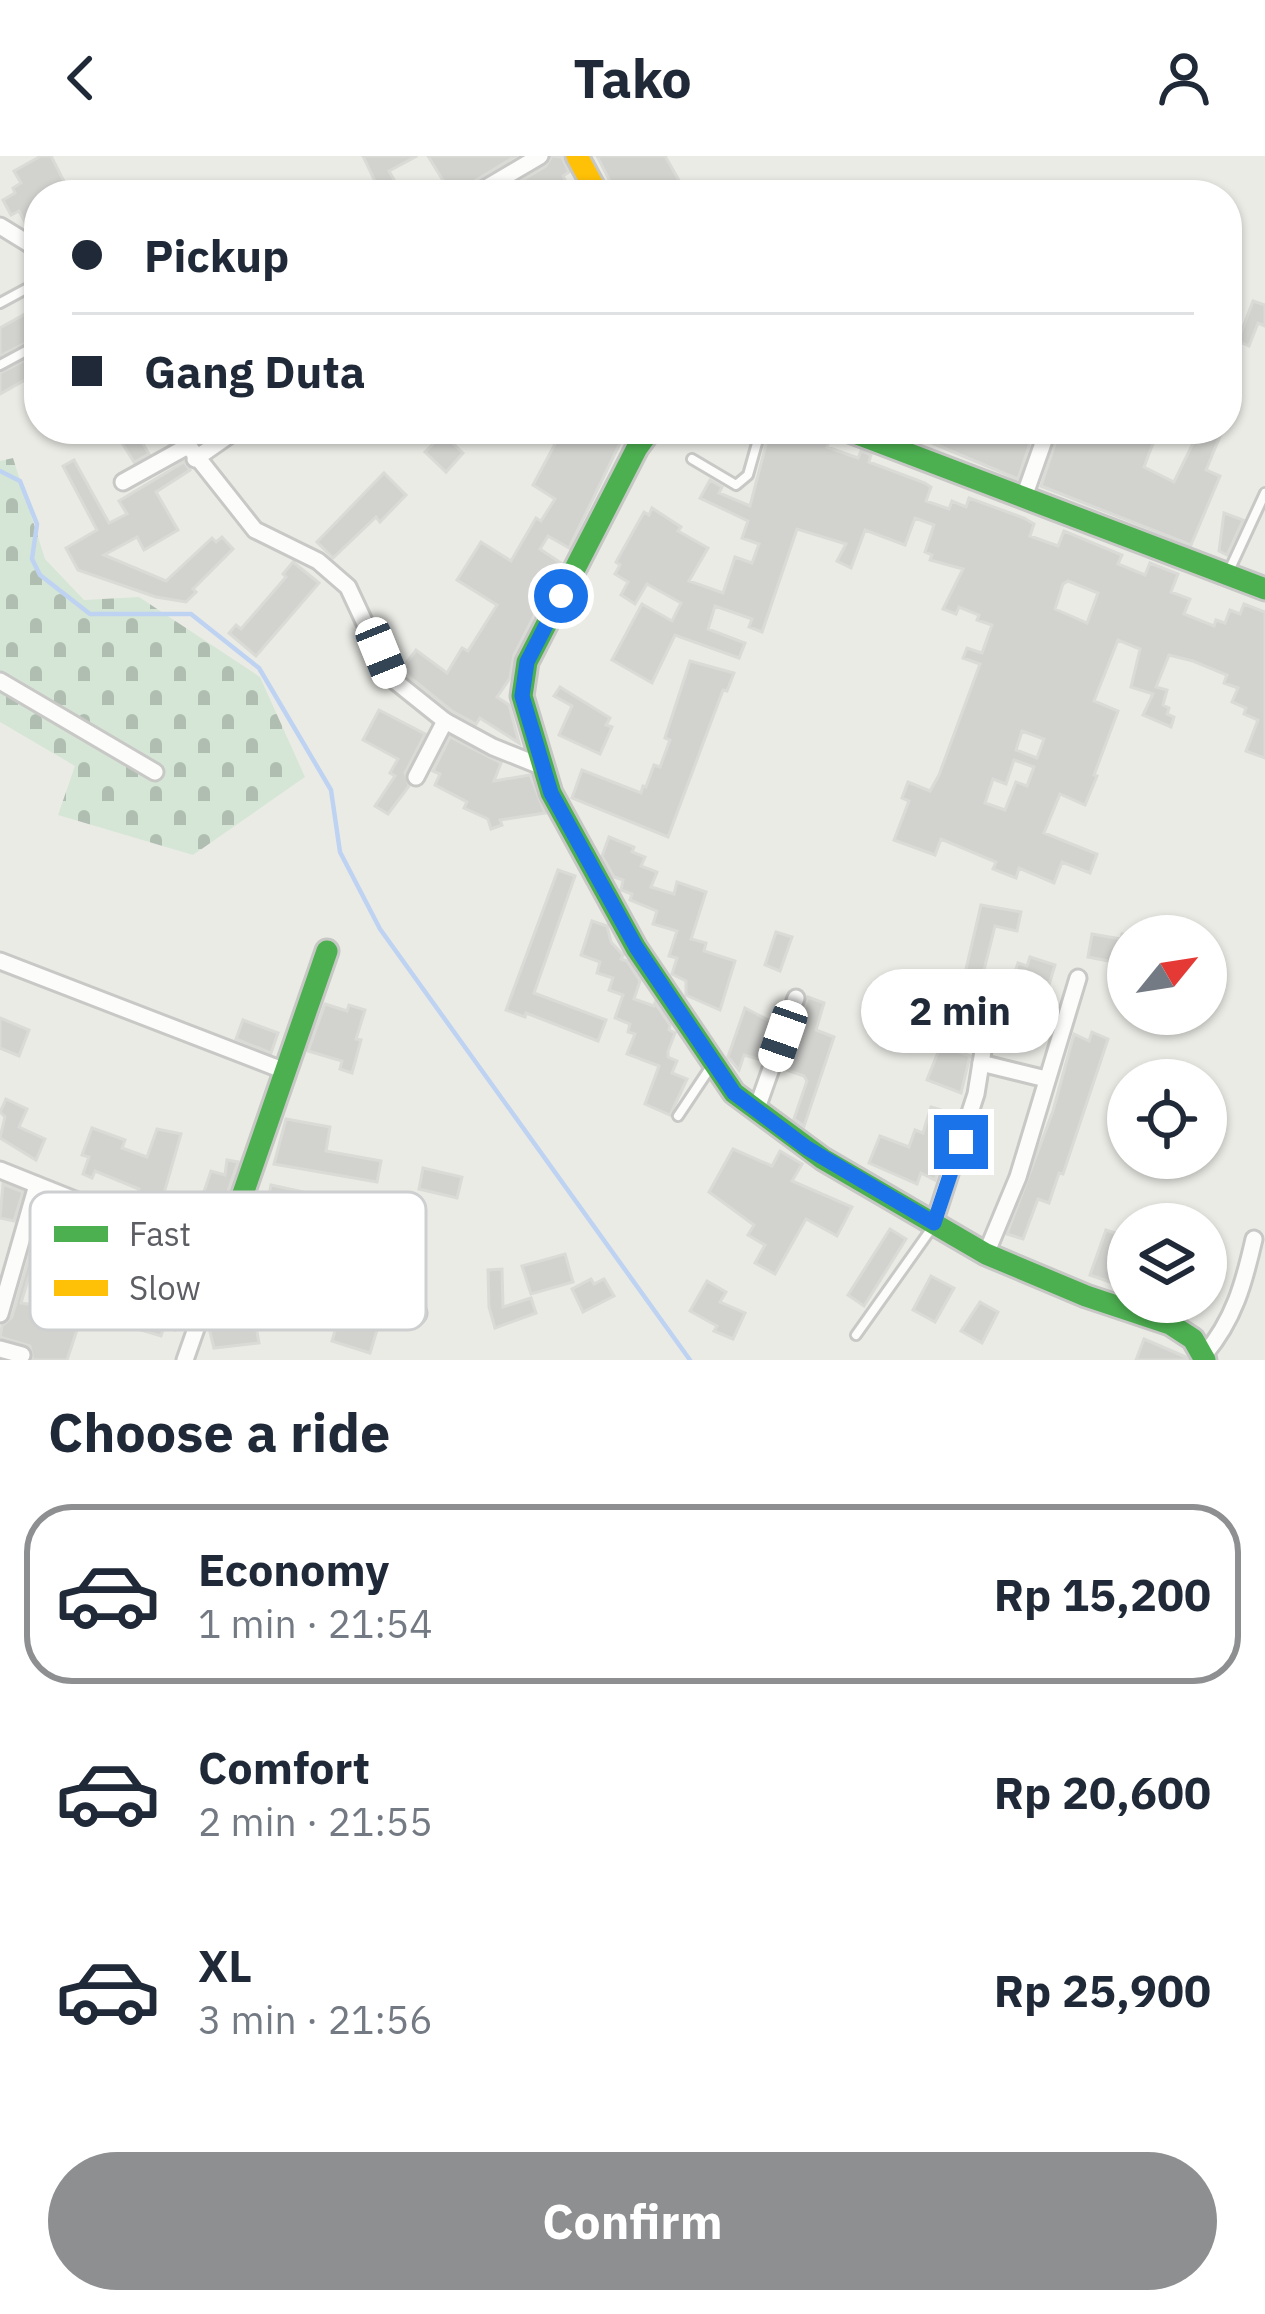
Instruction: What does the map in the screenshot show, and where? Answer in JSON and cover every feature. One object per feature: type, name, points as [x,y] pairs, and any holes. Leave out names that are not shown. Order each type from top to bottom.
[{"type":"street","points":[[499,180],[540,156]]},
{"type":"street","points":[[184,444],[255,530],[318,561],[348,587],[390,676],[446,721],[543,767]]},
{"type":"street","points":[[123,482],[208,444]]},
{"type":"street","points":[[640,444],[527,662],[522,696],[551,793],[636,947],[723,1081],[823,1159],[986,1254],[1086,1296],[1170,1324],[1192,1339],[1204,1357],[1234,1309],[1254,1238]]},
{"type":"street","points":[[884,444],[1265,589]]},
{"type":"street","points":[[1024,497],[1043,444]]},
{"type":"street","points":[[0,681],[155,772]]},
{"type":"street","points":[[416,777],[446,721]]},
{"type":"street","points":[[243,1192],[327,951]]},
{"type":"street","points":[[0,961],[285,1071]]},
{"type":"street","points":[[986,1254],[1018,1178],[1078,978]]},
{"type":"street","points":[[756,1111],[796,998]]},
{"type":"street","points":[[934,1223],[976,1094],[989,1015]]},
{"type":"street","points":[[981,1063],[1046,1079]]},
{"type":"street","points":[[0,1170],[58,1192]]},
{"type":"street","points":[[36,1192],[38,1184]]},
{"type":"street","points":[[0,1314],[30,1211]]},
{"type":"street","points":[[185,1360],[196,1330]]},
{"type":"street","points":[[0,1349],[22,1355]]},
{"type":"lane","points":[[692,459],[736,484],[748,475],[757,444]]},
{"type":"lane","points":[[1227,575],[1265,493]]},
{"type":"lane","points":[[678,1116],[712,1064]]},
{"type":"lane","points":[[856,1335],[934,1223]]},
{"type":"green space","points":[[13,458],[45,559],[84,600],[139,597],[260,677],[305,777],[193,855],[58,815],[75,766],[0,722],[0,461]]},
{"type":"building","points":[[41,156],[51,156],[63,180],[24,180],[24,220],[19,211],[11,215],[3,200],[21,183],[14,171]]},
{"type":"building","points":[[363,156],[417,156],[389,171],[394,180],[374,180]]},
{"type":"building","points":[[428,156],[516,156],[476,180],[443,180]]},
{"type":"building","points":[[552,156],[562,157],[569,172],[563,176],[565,180],[523,180],[546,166]]},
{"type":"building","points":[[597,156],[665,156],[679,180],[609,180]]},
{"type":"building","points":[[1253,301],[1265,305],[1265,326],[1258,323],[1249,346],[1242,343]]},
{"type":"building","points":[[24,314],[24,344],[0,356],[0,328]]},
{"type":"building","points":[[24,361],[24,380],[0,394],[0,373]]},
{"type":"building","points":[[123,444],[143,444],[149,454],[134,462]]},
{"type":"building","points":[[433,444],[454,444],[463,453],[446,472],[425,452]]},
{"type":"building","points":[[555,444],[620,444],[569,548],[548,536],[540,549],[561,563],[497,697],[509,705],[519,743],[480,718],[476,724],[452,711],[401,670],[416,650],[447,673],[462,648],[468,651],[497,605],[457,580],[481,542],[511,561],[536,518],[541,521],[555,499],[533,485]]},
{"type":"building","points":[[766,444],[828,444],[858,458],[861,451],[871,455],[869,462],[931,487],[926,501],[949,509],[952,501],[966,507],[969,498],[1034,524],[1030,536],[1058,546],[1064,531],[1122,555],[1118,564],[1145,575],[1150,563],[1178,574],[1171,592],[1190,599],[1184,614],[1214,626],[1216,620],[1225,623],[1230,610],[1240,614],[1244,604],[1265,612],[1265,758],[1246,751],[1258,720],[1232,702],[1238,688],[1224,683],[1227,675],[1193,661],[1169,655],[1156,687],[1167,690],[1163,705],[1174,717],[1171,727],[1143,715],[1153,694],[1131,687],[1140,649],[1118,640],[1094,701],[1118,711],[1097,776],[1085,805],[1060,794],[1044,833],[1097,854],[1090,873],[1062,862],[1054,883],[1019,868],[1016,878],[993,869],[996,862],[941,839],[935,855],[894,840],[909,801],[902,798],[908,782],[930,791],[939,775],[980,664],[963,658],[967,648],[982,653],[992,625],[959,607],[956,614],[943,609],[963,569],[930,560],[932,555],[925,552],[934,525],[915,518],[905,545],[865,530],[851,568],[837,561],[846,544],[797,529],[762,632],[749,627],[752,619],[715,606],[708,629],[745,643],[739,658],[675,635],[652,683],[612,660],[642,604],[672,621],[681,603],[647,584],[635,604],[621,595],[628,582],[615,574],[620,565],[616,562],[644,512],[649,515],[652,508],[681,527],[678,531],[708,548],[689,581],[723,593],[735,557],[752,563],[759,544],[742,538],[748,521],[700,498],[710,480],[722,487],[719,493],[750,506]],"holes":[[[1068,581],[1098,593],[1087,623],[1055,609]],[[1022,731],[1044,739],[1037,758],[1016,750]],[[1014,760],[1034,767],[1027,786],[1016,782],[1005,810],[985,803],[993,779],[1006,784]]]},
{"type":"building","points":[[934,444],[1029,444],[1018,479]]},
{"type":"building","points":[[1055,444],[1153,444],[1144,467],[1174,482],[1193,444],[1217,444],[1206,470],[1220,476],[1191,545],[1041,486]]},
{"type":"building","points":[[74,460],[109,523],[127,514],[119,501],[184,462],[190,470],[156,492],[178,530],[144,550],[137,537],[104,555],[166,581],[212,538],[216,542],[222,537],[233,549],[186,602],[156,597],[78,570],[66,548],[97,530],[63,466]]},
{"type":"building","points":[[384,473],[406,495],[333,558],[317,542]]},
{"type":"building","points":[[1224,513],[1243,520],[1227,555],[1219,551]]},
{"type":"building","points":[[293,562],[319,583],[256,656],[229,633],[236,625],[241,629],[286,577],[283,574]]},
{"type":"building","points":[[690,661],[734,673],[727,691],[723,690],[668,837],[572,798],[582,770],[641,793],[654,765],[660,767]]},
{"type":"building","points":[[560,687],[610,718],[606,725],[612,727],[600,754],[559,735],[572,706],[554,696]]},
{"type":"building","points":[[379,710],[425,734],[405,773],[409,786],[388,814],[375,806],[395,776],[390,773],[398,759],[363,740]]},
{"type":"building","points":[[450,737],[501,763],[494,781],[530,775],[545,813],[500,820],[502,825],[491,829],[488,819],[464,808],[467,802],[435,785],[440,774],[433,771]]},
{"type":"building","points":[[609,837],[645,857],[641,866],[657,872],[651,887],[674,894],[677,882],[706,892],[691,939],[706,943],[704,951],[735,961],[720,1010],[686,995],[686,981],[672,974],[677,958],[669,956],[677,931],[653,924],[657,911],[630,900],[632,894],[621,890],[623,880],[614,877],[602,856]]},
{"type":"building","points":[[558,870],[575,876],[534,993],[606,1020],[598,1041],[506,1010]]},
{"type":"building","points":[[981,905],[1021,912],[1017,931],[995,926],[980,986],[991,989],[982,1006],[959,999]]},
{"type":"building","points":[[592,921],[607,926],[621,959],[640,981],[634,999],[655,1003],[675,1033],[668,1051],[668,1057],[677,1061],[672,1073],[687,1079],[670,1115],[645,1104],[659,1066],[627,1054],[635,1034],[628,1032],[630,1024],[615,1018],[623,995],[609,990],[613,978],[597,973],[600,962],[581,955]]},
{"type":"building","points":[[776,932],[792,937],[780,971],[765,965]]},
{"type":"building","points":[[1092,934],[1107,937],[1107,961],[1088,957]]},
{"type":"building","points":[[1030,957],[1055,965],[1048,988],[1013,978],[1018,963],[1027,966]]},
{"type":"building","points":[[808,997],[824,1003],[816,1030],[834,1037],[804,1126],[794,1119],[807,1081],[784,1069]]},
{"type":"building","points":[[325,1004],[347,1011],[349,1005],[365,1010],[352,1073],[340,1069],[342,1061],[308,1051]]},
{"type":"building","points":[[745,1008],[774,1023],[761,1060],[744,1055],[739,1070],[728,1057]]},
{"type":"building","points":[[0,1018],[29,1030],[19,1056],[0,1048]]},
{"type":"building","points":[[243,1020],[278,1033],[271,1053],[236,1039]]},
{"type":"building","points":[[1092,1032],[1108,1039],[1063,1174],[1059,1173],[1049,1203],[1038,1199],[1023,1239],[1007,1234],[1053,1111],[1074,1034],[1089,1041]]},
{"type":"building","points":[[941,1045],[970,1056],[961,1093],[927,1080]]},
{"type":"building","points":[[6,1099],[27,1109],[19,1127],[45,1139],[36,1160],[0,1138],[5,1117],[0,1112]]},
{"type":"building","points":[[931,1107],[954,1114],[935,1180],[921,1173],[917,1184],[869,1163],[880,1136],[909,1147],[915,1130],[923,1133]]},
{"type":"building","points":[[286,1119],[330,1127],[326,1151],[381,1161],[377,1182],[274,1164]]},
{"type":"building","points":[[92,1128],[125,1140],[122,1148],[147,1157],[157,1129],[181,1134],[164,1192],[138,1192],[95,1171],[92,1178],[83,1174],[89,1157],[82,1155]]},
{"type":"building","points":[[733,1149],[772,1166],[780,1151],[802,1164],[792,1181],[852,1207],[837,1236],[806,1219],[775,1274],[755,1263],[765,1245],[748,1235],[754,1225],[709,1192]]},
{"type":"building","points":[[227,1160],[238,1162],[228,1192],[204,1192],[211,1171],[225,1175]]},
{"type":"building","points":[[423,1168],[462,1177],[457,1198],[419,1189]]},
{"type":"building","points":[[3,1184],[23,1192],[14,1221],[0,1218]]},
{"type":"building","points":[[271,1185],[303,1192],[270,1192]]},
{"type":"building","points":[[890,1229],[906,1239],[864,1306],[848,1295]]},
{"type":"building","points":[[1106,1230],[1107,1230],[1107,1281],[1090,1275]]},
{"type":"building","points":[[30,1254],[21,1303],[30,1304],[30,1330],[77,1330],[67,1360],[33,1360],[30,1346],[0,1337],[2,1326],[12,1317]]},
{"type":"building","points":[[565,1254],[573,1282],[531,1294],[522,1266]]},
{"type":"building","points":[[502,1269],[503,1307],[531,1298],[536,1313],[495,1328],[488,1270]]},
{"type":"building","points":[[931,1276],[954,1288],[935,1322],[913,1310]]},
{"type":"building","points":[[591,1279],[594,1284],[604,1279],[614,1296],[583,1312],[572,1289]]},
{"type":"building","points":[[707,1281],[726,1292],[720,1302],[745,1313],[733,1339],[714,1331],[717,1326],[690,1311]]},
{"type":"building","points":[[980,1302],[998,1312],[982,1343],[961,1331]]},
{"type":"building","points":[[210,1330],[257,1330],[259,1343],[214,1348]]},
{"type":"building","points":[[335,1330],[377,1330],[370,1353],[332,1341]]},
{"type":"building","points":[[1144,1339],[1186,1357],[1188,1360],[1136,1360]]},
{"type":"waterway","points":[[0,471],[20,481],[37,524],[32,559],[40,575],[90,614],[191,614],[259,668],[331,790],[340,852],[380,929],[690,1360]]},
{"type":"traffic: fast","points":[[640,444],[527,662],[522,696],[551,793],[636,948],[734,1093],[823,1159],[986,1254],[1086,1296],[1170,1324],[1193,1339],[1205,1360]]},
{"type":"traffic: fast","points":[[883,444],[1265,589]]},
{"type":"traffic: fast","points":[[244,1192],[327,951]]},
{"type":"traffic: slow","points":[[577,156],[590,180]]},
{"type":"route","points":[[561,596],[527,662],[522,696],[551,793],[636,947],[723,1081],[807,1148],[934,1223],[961,1142]]}]
